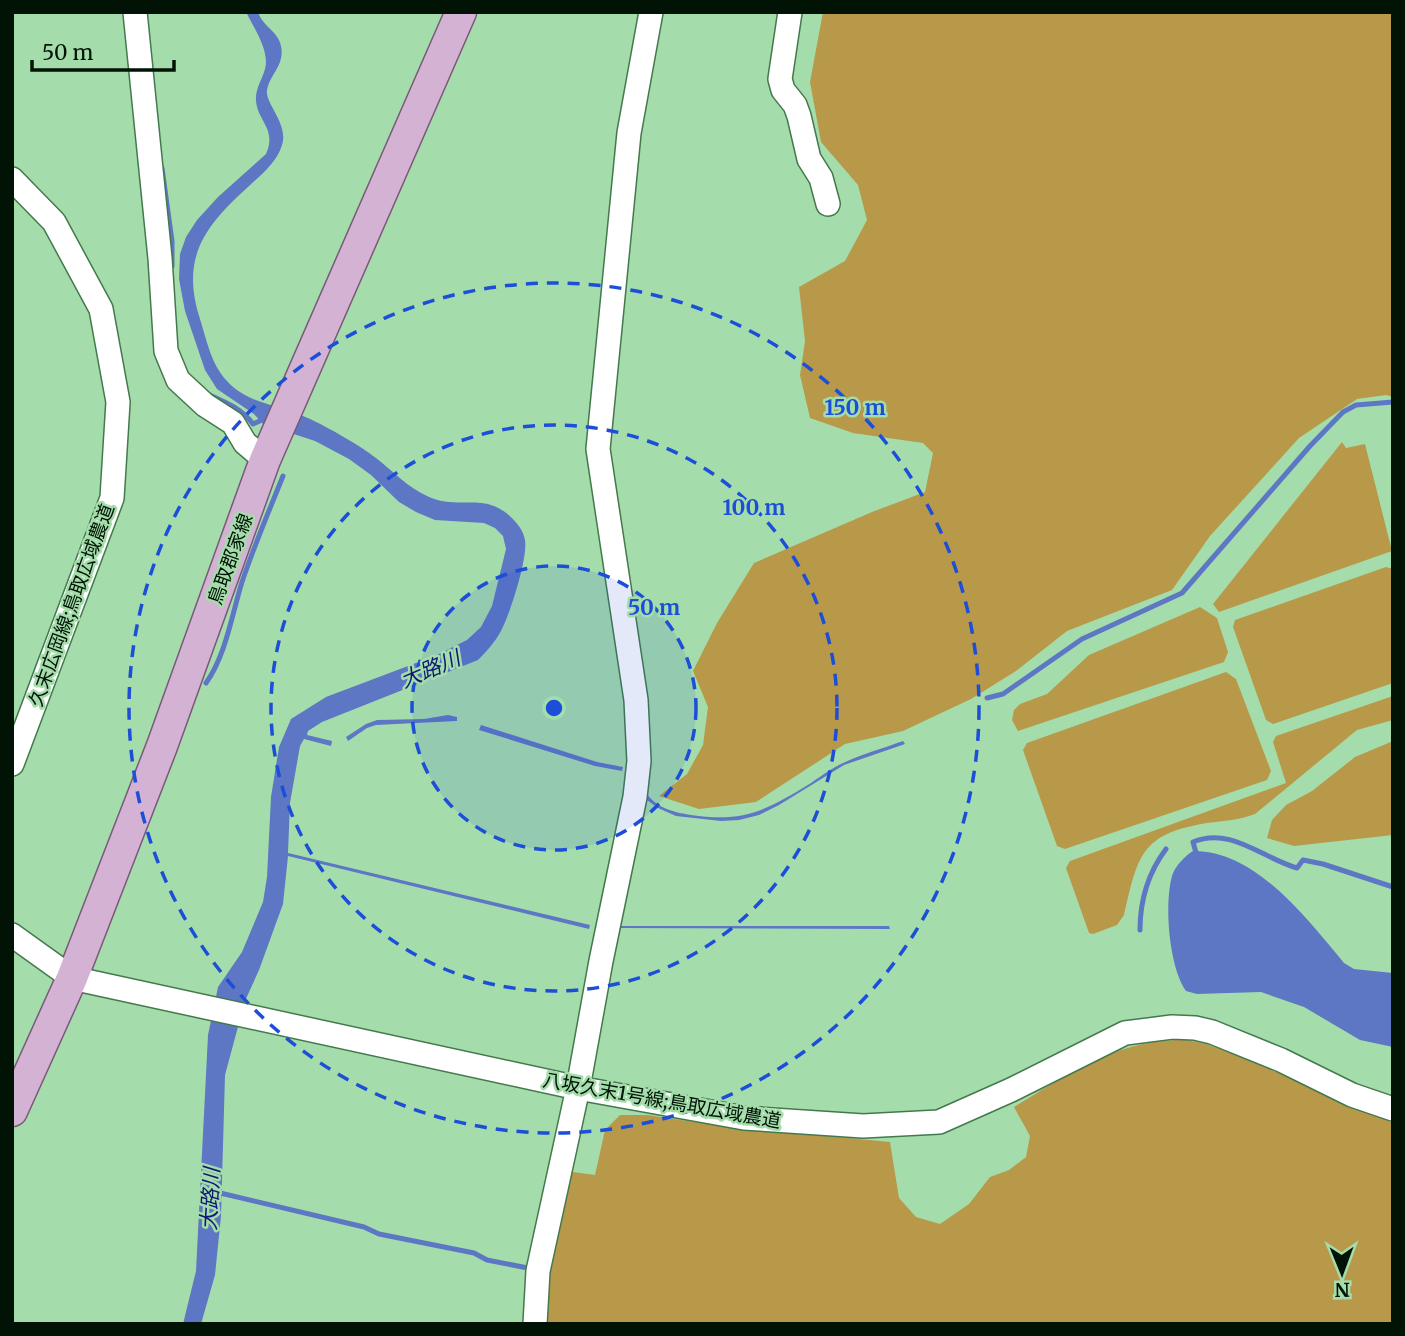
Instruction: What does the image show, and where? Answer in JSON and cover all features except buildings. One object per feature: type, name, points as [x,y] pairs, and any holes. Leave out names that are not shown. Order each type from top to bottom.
[{"type":"main road","name":"鳥取郡家線","points":[[12,1111],[72,978],[162,746],[270,447],[461,12]]},
{"type":"street","points":[[135,12],[160,258],[166,351],[178,380],[205,405],[233,423],[245,443],[270,447]]},
{"type":"street","points":[[535,1324],[538,1271],[578,1088],[635,797],[639,761],[636,700],[598,449],[629,133],[651,12]]},
{"type":"street","points":[[790,12],[780,79],[783,90],[795,105],[809,159],[821,178],[828,204]]},
{"type":"street","name":"久末広岡線;鳥取広域農道","points":[[12,179],[54,222],[102,309],[118,402],[112,498],[12,764]]},
{"type":"street","points":[[12,934],[72,978]]},
{"type":"street","name":"八坂久末1号線;鳥取広域農道","points":[[72,978],[578,1088],[744,1118],[863,1126],[939,1122],[1012,1090],[1125,1033],[1172,1027],[1212,1032],[1281,1059],[1352,1095],[1393,1109]]},
{"type":"shaded area","points":[[823,12],[1393,12],[1393,397],[1386,395],[1357,399],[1299,438],[1210,536],[1172,590],[1067,631],[1016,671],[971,699],[903,731],[845,744],[756,802],[699,809],[659,796],[687,774],[703,745],[708,707],[693,671],[717,623],[754,563],[925,492],[933,453],[923,443],[853,433],[810,418],[800,375],[805,341],[799,287],[845,261],[867,220],[858,185],[821,142],[810,82]]},
{"type":"shaded area","points":[[1342,442],[1346,448],[1365,444],[1392,551],[1219,612],[1213,604]]},
{"type":"shaded area","points":[[1386,567],[1393,569],[1393,683],[1273,724],[1266,720],[1233,627],[1235,620]]},
{"type":"shaded area","points":[[1200,607],[1217,618],[1228,652],[1224,662],[1018,731],[1012,720],[1014,710],[1020,704],[1047,694],[1089,655]]},
{"type":"shaded area","points":[[1226,672],[1236,679],[1271,771],[1267,780],[1065,849],[1057,846],[1023,750],[1027,743]]},
{"type":"shaded area","points":[[1393,696],[1393,720],[1357,730],[1255,814],[1185,828],[1155,841],[1139,863],[1124,915],[1117,925],[1089,933],[1066,868],[1070,861],[1286,783],[1273,742],[1276,736]]},
{"type":"shaded area","points":[[1393,741],[1393,835],[1294,846],[1267,838],[1272,820],[1286,805],[1312,791],[1355,757]]},
{"type":"shaded area","points":[[1182,1039],[1206,1044],[1241,1057],[1393,1123],[1393,1324],[541,1324],[566,1171],[595,1175],[605,1130],[620,1115],[648,1115],[714,1125],[890,1142],[899,1198],[916,1217],[940,1224],[969,1204],[990,1177],[1009,1170],[1026,1157],[1030,1136],[1014,1107],[1076,1070],[1109,1055],[1143,1044]]},
{"type":"water","name":"大路川","points":[[246,12],[258,12],[263,22],[277,36],[281,46],[281,59],[269,84],[267,96],[280,122],[283,137],[280,151],[273,162],[220,215],[200,244],[193,278],[195,297],[213,360],[235,389],[330,429],[369,453],[427,496],[445,502],[478,503],[499,508],[518,524],[525,540],[521,572],[505,623],[478,660],[322,722],[308,731],[307,735],[332,741],[331,746],[304,739],[300,746],[290,803],[288,853],[590,925],[589,929],[288,856],[283,904],[245,1001],[225,1075],[221,1216],[215,1275],[201,1324],[183,1324],[196,1271],[208,1035],[218,987],[242,952],[263,902],[271,797],[279,747],[291,719],[326,697],[437,655],[467,640],[481,627],[492,606],[506,549],[503,536],[495,528],[484,523],[435,520],[416,512],[399,502],[371,475],[349,459],[315,441],[263,424],[254,414],[217,389],[205,370],[185,311],[179,279],[180,254],[186,237],[197,220],[218,197],[266,154],[269,145],[268,132],[256,101],[265,69],[265,55]]},
{"type":"water","points":[[448,715],[457,717],[457,721],[376,725],[348,741],[346,737],[377,720],[424,719]]},
{"type":"water","points":[[481,725],[597,762],[623,767],[622,771],[595,766],[479,730]]},
{"type":"water","points":[[903,741],[905,744],[844,765],[759,815],[739,820],[721,821],[676,816],[647,800],[643,792],[659,805],[678,812],[710,817],[741,816],[781,801],[843,763]]},
{"type":"water","points":[[1193,851],[1216,854],[1238,862],[1259,875],[1297,908],[1344,963],[1354,969],[1393,973],[1393,1047],[1360,1040],[1304,1007],[1261,992],[1197,994],[1186,991],[1172,952],[1168,903],[1173,872]]},
{"type":"water","points":[[889,926],[890,929],[620,928]]},
{"type":"waterway","points":[[162,168],[172,241],[172,266]]},
{"type":"waterway","points":[[207,394],[238,410],[253,424],[265,416]]},
{"type":"waterway","points":[[987,698],[1003,694],[1082,639],[1182,593],[1343,412],[1356,405],[1393,402]]},
{"type":"waterway","points":[[206,683],[224,647],[242,582],[283,476]]},
{"type":"waterway","points":[[1197,856],[1193,842],[1220,838],[1246,845],[1297,868],[1303,860],[1393,887]]},
{"type":"waterway","points":[[1140,930],[1146,887],[1166,849]]},
{"type":"waterway","name":"大路川","points":[[216,1192],[364,1227],[379,1234],[474,1253],[487,1260],[528,1268]]}]
